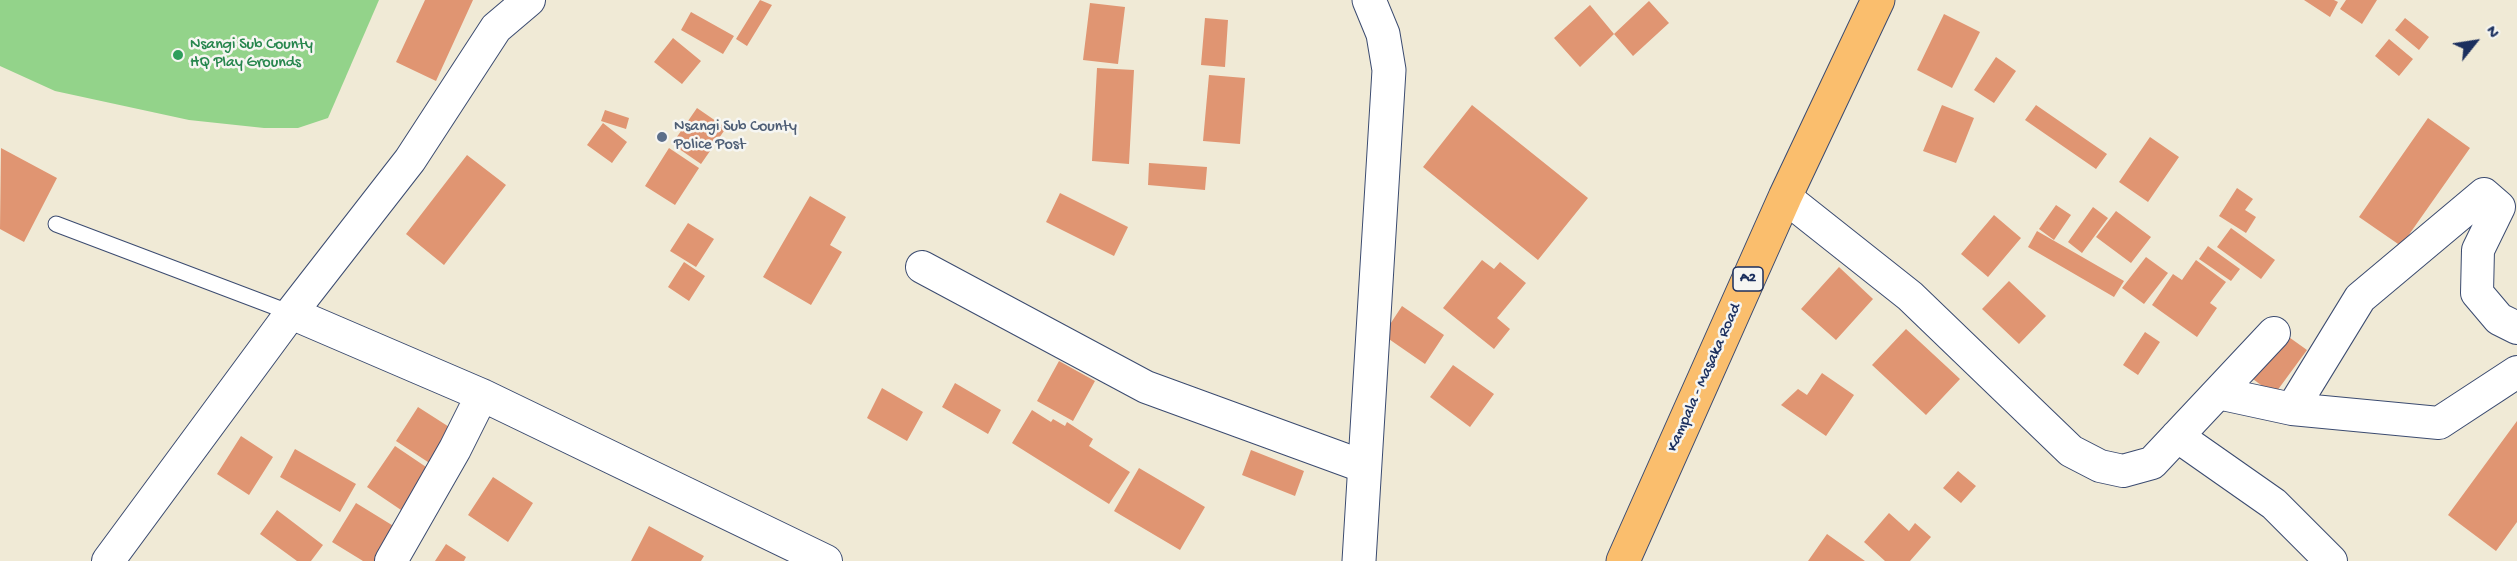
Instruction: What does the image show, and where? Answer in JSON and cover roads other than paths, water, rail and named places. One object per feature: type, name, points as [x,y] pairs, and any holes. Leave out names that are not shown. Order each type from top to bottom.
[{"type":"main road","name":"Kampala - Masaka Road","points":[[1623,561],[1785,197],[1878,0]]},
{"type":"street","points":[[108,561],[291,313],[410,160],[496,28],[529,0]]},
{"type":"street","points":[[1359,561],[1389,69],[1383,34],[1369,0]]},
{"type":"street","points":[[2292,409],[2360,298],[2484,194],[2499,207],[2478,250],[2477,293],[2499,320],[2517,328]]},
{"type":"street","points":[[1785,197],[1910,296],[2071,451],[2100,466],[2123,471],[2152,463],[2274,333]]},
{"type":"street","points":[[922,267],[1146,387],[1365,467]]},
{"type":"street","points":[[291,313],[482,395],[777,551],[826,561]]},
{"type":"street","points":[[2218,393],[2292,409],[2439,423],[2517,372]]},
{"type":"street","points":[[391,561],[455,448],[482,395]]},
{"type":"street","points":[[2177,436],[2274,504],[2331,561]]},
{"type":"lane","points":[[56,224],[291,313]]},
{"type":"place","name":"Nsangi Sub County HQ Play Grounds","points":[[178,55]]},
{"type":"place","name":"Nsangi Sub County Police Post","points":[[662,137]]}]
